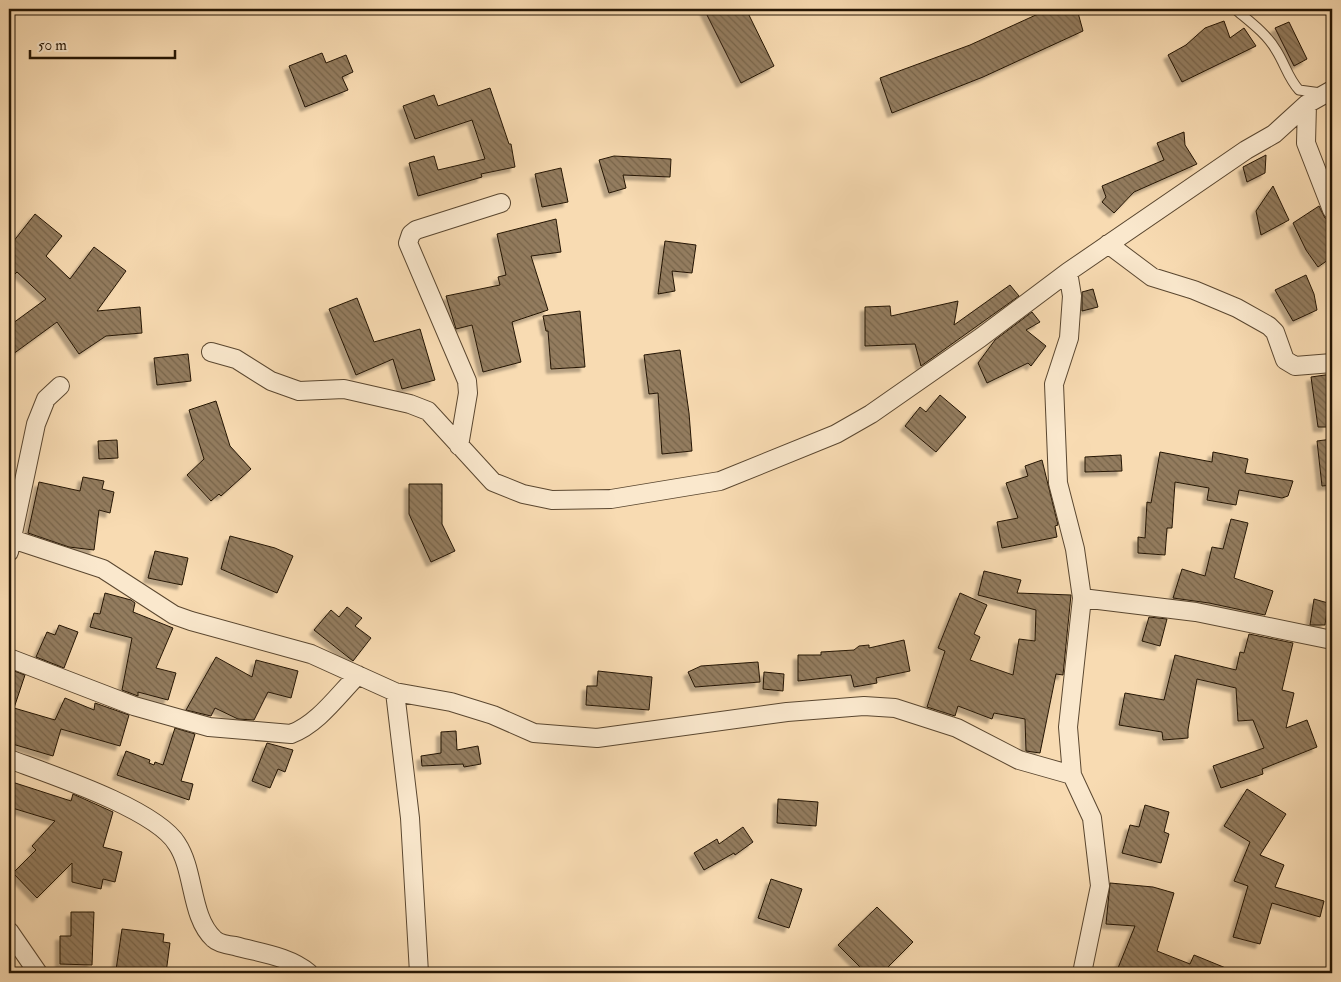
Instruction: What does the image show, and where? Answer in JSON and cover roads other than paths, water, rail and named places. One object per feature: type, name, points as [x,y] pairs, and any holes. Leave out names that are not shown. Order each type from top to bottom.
[{"type":"street","points":[[211,352],[236,359],[271,381],[299,391],[344,389],[410,404],[428,411],[444,425],[458,446],[493,482],[524,494],[552,500],[611,499],[720,481],[836,434],[871,414],[980,338],[1108,244],[1246,150],[1274,134],[1307,104],[1329,91]]},
{"type":"street","points":[[1307,104],[1306,143],[1332,210]]},
{"type":"street","points":[[458,446],[468,392],[467,382],[408,243],[411,234],[416,230],[501,203]]},
{"type":"street","points":[[1108,244],[1152,277],[1194,290],[1238,308],[1268,326],[1275,332],[1285,360],[1295,366],[1332,363]]},
{"type":"street","points":[[1068,272],[1072,296],[1070,338],[1054,384],[1055,450],[1058,483],[1075,549],[1082,598],[1068,727],[1072,775],[1092,818],[1100,886],[1082,973]]},
{"type":"street","points":[[60,386],[46,399],[36,424],[10,543],[103,569],[174,615],[210,628],[311,654],[396,692],[451,702],[493,715],[534,733],[597,738],[787,712],[864,706],[896,708],[957,728],[1019,760],[1072,775]]},
{"type":"street","points":[[1082,598],[1196,612],[1332,640]]},
{"type":"street","points":[[9,658],[134,706],[209,727],[291,734],[302,730],[317,718],[358,675]]},
{"type":"street","points":[[396,692],[410,818],[419,973]]},
{"type":"street","points":[[9,759],[82,786],[154,821],[177,843],[192,882],[202,924],[215,940],[294,962],[309,973]]},
{"type":"street","points":[[9,931],[38,973]]},
{"type":"lane","points":[[1234,9],[1262,32],[1276,49],[1290,80],[1299,90],[1329,91]]}]
